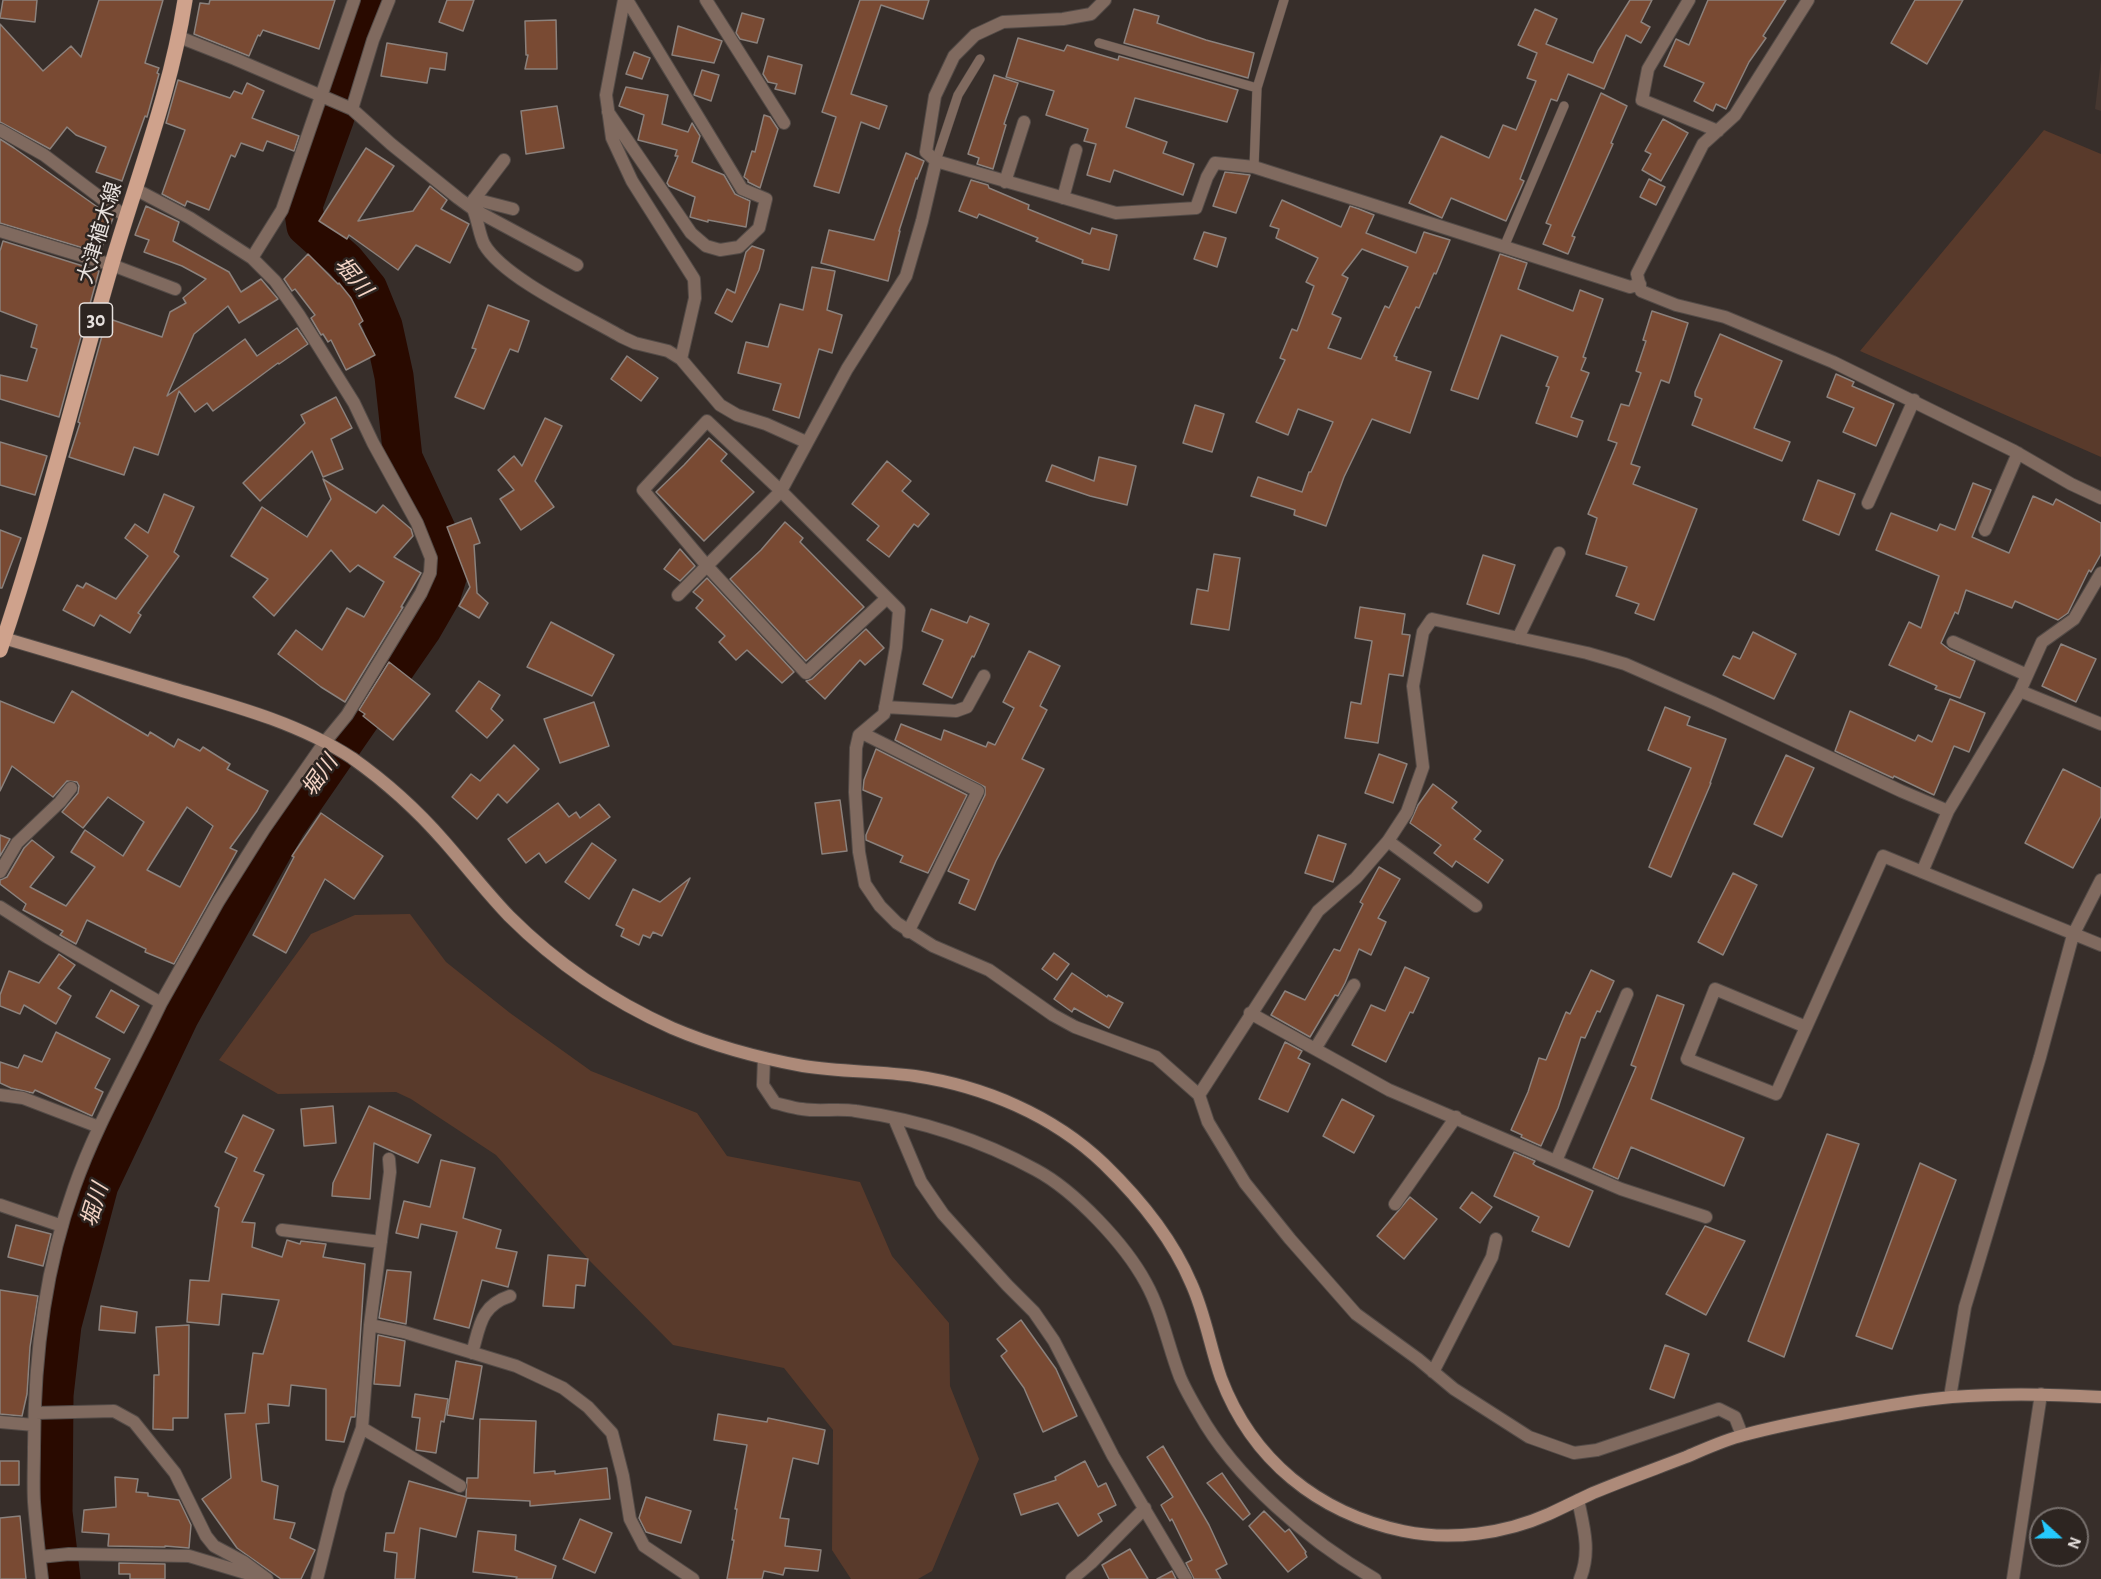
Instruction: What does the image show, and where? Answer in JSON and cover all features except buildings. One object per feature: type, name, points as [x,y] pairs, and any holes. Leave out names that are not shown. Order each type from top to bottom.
[{"type":"main road","name":"大津植木線","points":[[1,642],[25,573],[112,265],[158,118],[179,38],[185,0]]},
{"type":"street","points":[[252,258],[282,210],[354,0]]},
{"type":"street","points":[[352,109],[389,0]]},
{"type":"street","points":[[706,0],[784,123]]},
{"type":"street","points":[[1105,0],[1091,14],[1062,19],[1003,22],[975,35],[954,56],[935,96],[926,152],[936,161],[1116,213],[1196,208],[1215,163],[1254,167],[1630,287],[1640,284]]},
{"type":"street","points":[[1689,0],[1648,69],[1642,100],[1718,131]]},
{"type":"street","points":[[1808,0],[1735,115],[1703,144],[1637,274],[1641,291],[1676,305],[1725,317],[1833,362],[1914,400],[2101,498]]},
{"type":"street","points":[[631,1],[606,95],[608,112],[612,138],[632,181],[694,279],[695,298],[681,359]]},
{"type":"street","points":[[608,112],[691,233],[706,246],[720,250],[739,247],[759,228],[766,200],[742,189],[631,1]]},
{"type":"street","points":[[179,38],[235,59],[352,109],[391,144],[472,204],[576,265]]},
{"type":"street","points":[[1005,182],[1024,122]]},
{"type":"street","points":[[0,130],[44,155],[126,218]]},
{"type":"street","points":[[1063,198],[1076,150]]},
{"type":"street","points":[[472,204],[504,160]]},
{"type":"street","points":[[678,595],[781,491],[847,369],[906,276],[936,161]]},
{"type":"street","points":[[42,1579],[34,1500],[35,1419],[43,1313],[53,1253],[74,1188],[99,1127],[130,1069],[160,1003],[241,865],[347,715],[421,593],[430,573],[431,558],[417,523],[354,403],[275,281],[252,258],[190,218],[135,189]]},
{"type":"street","points":[[472,204],[513,209]]},
{"type":"street","points":[[472,204],[484,243],[499,264],[622,337],[635,343],[668,351],[681,359],[720,405],[737,415],[766,424],[806,442]]},
{"type":"street","points":[[0,231],[112,265],[175,289]]},
{"type":"street","points":[[1868,503],[1914,400]]},
{"type":"street","points":[[887,598],[806,673],[707,566],[642,490],[707,421],[781,491],[899,610],[896,647],[884,714],[859,735],[856,748],[855,792],[859,852],[865,884],[880,906],[908,932],[933,946],[989,970],[1074,1027],[1156,1057],[1199,1095],[1208,1122],[1245,1183],[1290,1239],[1356,1314],[1454,1389],[1529,1437],[1574,1453],[1597,1450],[1719,1409],[1735,1417],[1742,1435]]},
{"type":"street","points":[[1985,530],[2018,453]]},
{"type":"street","points":[[1518,638],[1559,553]]},
{"type":"street","points":[[1922,872],[1948,810],[2020,691],[2042,642],[2074,620],[2101,573]]},
{"type":"street","points":[[1199,1095],[1318,911],[1356,878],[1388,841],[1407,812],[1423,767],[1413,686],[1423,632],[1432,619],[1587,653],[1625,664],[1901,791],[1948,810]]},
{"type":"street","points":[[1,642],[248,710],[297,729],[348,756],[384,782],[415,810],[512,919],[547,951],[585,979],[671,1027],[719,1046],[807,1067],[910,1075],[970,1088],[1041,1118],[1097,1157],[1148,1212],[1190,1280],[1223,1383],[1251,1435],[1288,1477],[1327,1504],[1377,1525],[1439,1536],[1475,1534],[1513,1527],[1742,1435],[1821,1418],[1950,1397],[2041,1394],[2101,1397]]},
{"type":"street","points":[[1953,642],[2026,675]]},
{"type":"street","points":[[885,707],[956,711],[967,707],[984,676]]},
{"type":"street","points":[[2020,691],[2101,724]]},
{"type":"street","points":[[862,733],[978,791],[908,932]]},
{"type":"street","points":[[0,872],[17,843],[71,788]]},
{"type":"street","points":[[1388,841],[1476,906]]},
{"type":"street","points":[[1806,1027],[1715,989],[1687,1059],[1776,1094],[1883,856],[2101,945]]},
{"type":"street","points":[[1950,1397],[1965,1307],[2040,1057],[2073,935],[2101,880]]},
{"type":"street","points":[[0,907],[160,1003]]},
{"type":"street","points":[[1315,1049],[1354,985]]},
{"type":"street","points":[[1556,1161],[1627,994]]},
{"type":"street","points":[[1251,1013],[1389,1090],[1621,1189],[1706,1217]]},
{"type":"street","points":[[764,1058],[763,1085],[775,1103],[803,1109],[855,1111],[894,1118],[955,1134],[1003,1153],[1039,1171],[1076,1197],[1117,1242],[1146,1283],[1167,1335],[1180,1377],[1199,1414],[1222,1450],[1272,1502],[1315,1538],[1375,1579]]},
{"type":"street","points":[[0,1095],[22,1098],[99,1127]]},
{"type":"street","points":[[1395,1204],[1456,1117]]},
{"type":"street","points":[[894,1118],[921,1182],[943,1214],[1034,1312],[1054,1341],[1113,1456],[1186,1579]]},
{"type":"street","points":[[317,1579],[339,1491],[362,1428],[370,1325],[390,1172],[389,1159]]},
{"type":"street","points":[[0,1205],[62,1226]]},
{"type":"street","points":[[282,1230],[381,1242]]},
{"type":"street","points":[[1433,1372],[1492,1257],[1496,1239]]},
{"type":"street","points":[[472,1353],[483,1315],[499,1300],[510,1296]]},
{"type":"street","points":[[370,1325],[404,1332],[525,1371],[562,1388],[588,1407],[612,1433],[623,1476],[630,1519],[644,1546],[693,1579]]},
{"type":"street","points":[[2013,1579],[2041,1394]]},
{"type":"street","points":[[0,1422],[114,1412],[134,1422],[175,1473],[206,1536],[214,1546],[244,1562],[266,1579]]},
{"type":"street","points":[[362,1428],[460,1486]]},
{"type":"street","points":[[1578,1500],[1587,1541],[1585,1565],[1580,1579]]},
{"type":"street","points":[[1072,1579],[1145,1508]]},
{"type":"street","points":[[40,1557],[69,1554],[189,1556],[266,1579]]},
{"type":"lane","points":[[1254,167],[1257,88],[1284,0]]},
{"type":"lane","points":[[1099,43],[1257,88]]},
{"type":"lane","points":[[936,161],[958,95],[980,59]]},
{"type":"lane","points":[[1504,248],[1564,106]]},
{"type":"shaded area","points":[[2101,60],[2101,111],[2095,109]]},
{"type":"shaded area","points":[[2044,130],[2101,154],[2101,457],[1860,351]]},
{"type":"shaded area","points":[[410,914],[446,962],[510,1013],[591,1071],[697,1113],[727,1156],[860,1182],[892,1256],[949,1323],[950,1386],[979,1459],[932,1571],[918,1579],[851,1579],[832,1550],[833,1430],[784,1368],[673,1345],[588,1259],[496,1155],[411,1099],[396,1092],[278,1094],[219,1060],[311,934],[355,915]]},
{"type":"waterway","name":"堀川","points":[[61,1579],[53,1512],[54,1395],[62,1325],[99,1185],[179,1017],[286,826],[422,629],[441,596],[450,568],[440,538],[403,458],[394,376],[383,326],[368,289],[345,261],[306,226],[303,206],[334,120],[372,0]]}]
